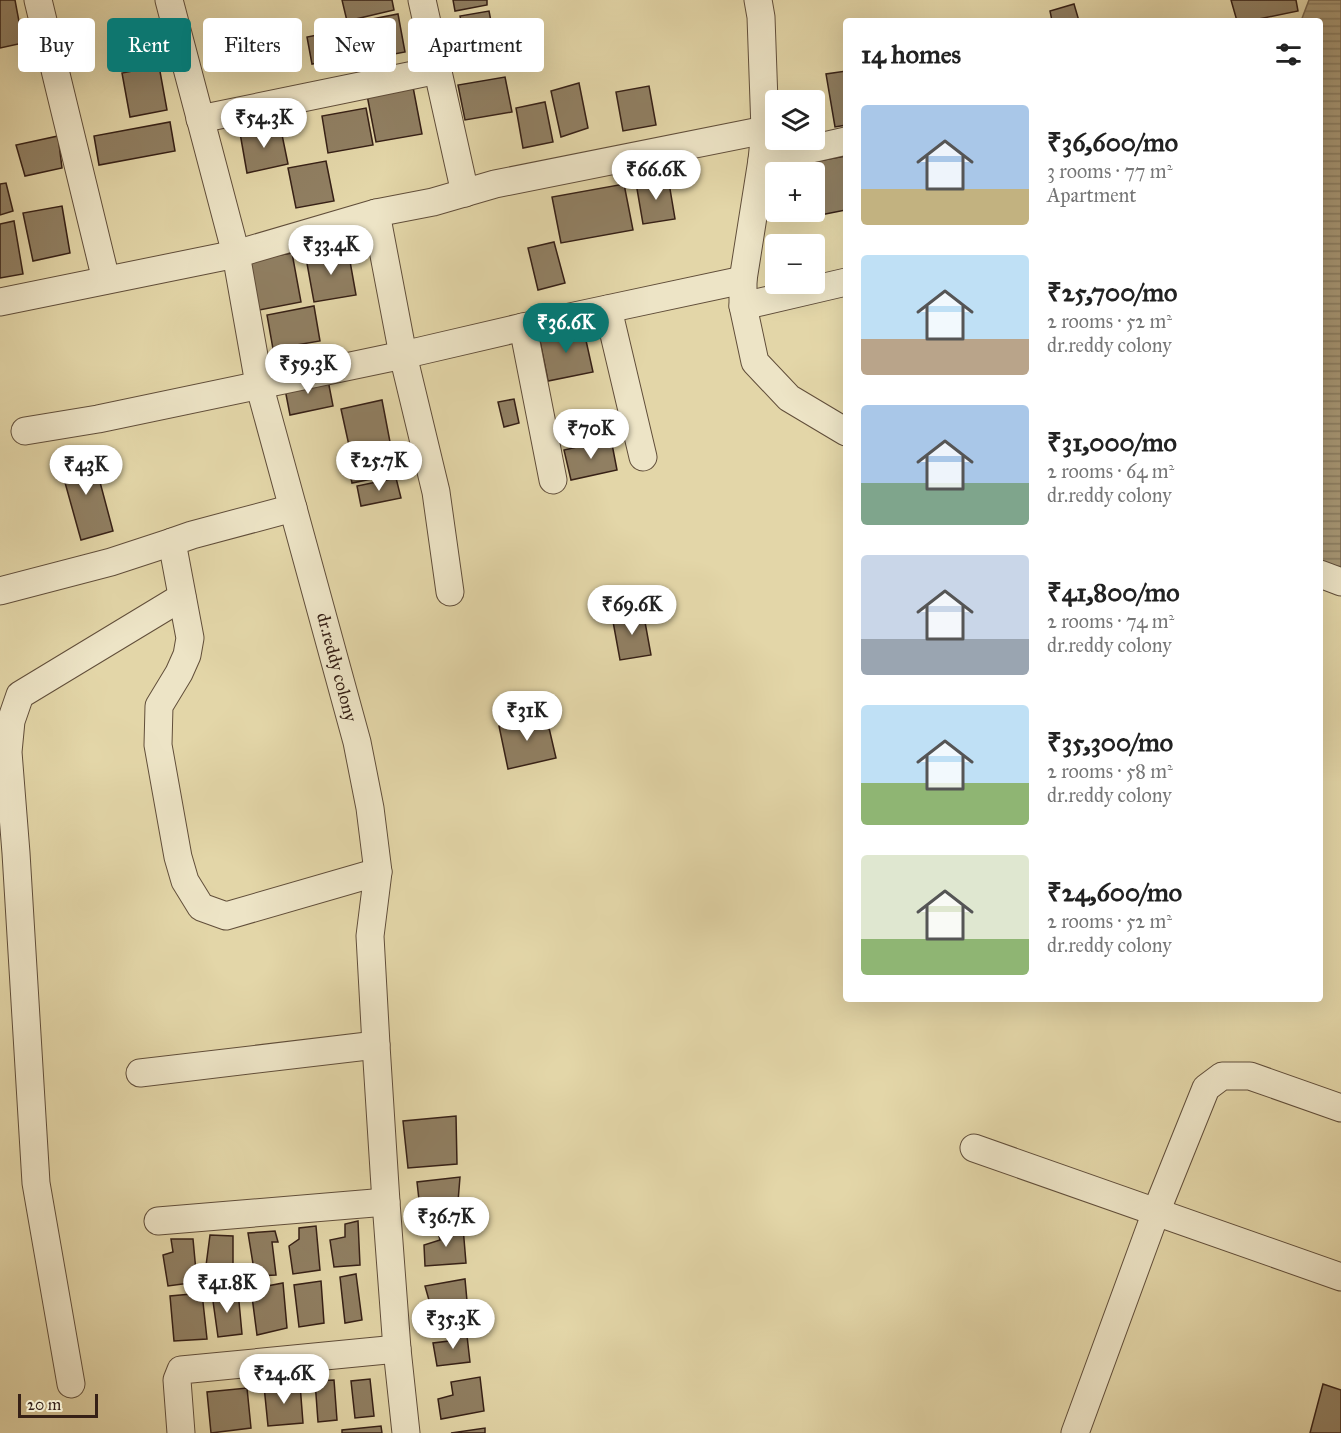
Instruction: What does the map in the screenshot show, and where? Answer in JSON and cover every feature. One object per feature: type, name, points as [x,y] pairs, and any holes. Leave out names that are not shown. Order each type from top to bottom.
[{"type":"street","points":[[38,0],[106,279]]},
{"type":"street","name":"dr.reddy colony","points":[[169,0],[236,254],[259,384],[357,742],[370,808],[378,872],[370,936],[376,1045],[397,1349],[406,1433]]},
{"type":"street","points":[[422,0],[426,18]]},
{"type":"street","points":[[758,0],[761,17],[765,130],[743,293],[755,362],[789,398],[843,430]]},
{"type":"street","points":[[200,119],[428,72]]},
{"type":"street","points":[[438,72],[465,193]]},
{"type":"street","points":[[0,302],[236,254],[376,213],[433,202],[495,184],[765,130]]},
{"type":"street","points":[[762,160],[843,142]]},
{"type":"street","points":[[376,213],[403,355],[436,492],[450,592]]},
{"type":"street","points":[[25,431],[98,419],[608,309],[843,282]]},
{"type":"street","points":[[608,309],[643,457]]},
{"type":"street","points":[[523,327],[553,480]]},
{"type":"street","points":[[0,591],[111,562],[192,535],[293,508]]},
{"type":"street","points":[[172,542],[190,638],[187,655],[179,673],[159,706],[158,745],[178,857],[185,880],[201,907],[226,916],[378,872]]},
{"type":"street","points":[[1323,575],[1341,582]]},
{"type":"street","points":[[71,1384],[36,1183],[8,752],[11,721],[20,695],[182,597]]},
{"type":"street","points":[[140,1073],[376,1045]]},
{"type":"street","points":[[1075,1433],[1156,1212],[1206,1088],[1222,1076],[1250,1076],[1341,1108]]},
{"type":"street","points":[[974,1148],[1341,1277]]},
{"type":"street","points":[[158,1221],[386,1202]]},
{"type":"street","points":[[181,1433],[177,1380],[181,1370],[397,1349]]},
{"type":"shaded area","points":[[1309,0],[1341,0],[1341,573],[1323,567],[1323,18],[1302,18]]},
{"type":"building","points":[[0,0],[15,0],[18,18],[18,44],[0,48]]},
{"type":"building","points":[[342,0],[392,0],[394,10],[360,18],[346,18]]},
{"type":"building","points":[[453,0],[487,0],[487,5],[455,11]]},
{"type":"building","points":[[1231,0],[1296,0],[1298,11],[1264,18],[1236,18]]},
{"type":"building","points":[[1074,4],[1078,18],[1051,18],[1050,11]]},
{"type":"building","points":[[489,11],[490,18],[460,18],[460,16]]},
{"type":"building","points":[[398,14],[405,52],[396,54],[396,18],[377,18]]},
{"type":"building","points":[[314,36],[314,64],[312,64],[307,37]]},
{"type":"building","points":[[843,71],[843,126],[835,127],[826,74]]},
{"type":"building","points":[[160,72],[167,110],[130,117],[122,73]]},
{"type":"building","points":[[505,77],[512,112],[465,120],[458,85]]},
{"type":"building","points":[[579,83],[588,128],[561,137],[551,91]]},
{"type":"building","points":[[649,86],[656,125],[623,131],[616,92]]},
{"type":"building","points":[[413,87],[422,134],[376,142],[367,95]]},
{"type":"building","points":[[545,102],[553,142],[523,148],[516,108]]},
{"type":"building","points":[[366,108],[373,145],[328,153],[322,116]]},
{"type":"building","points":[[170,122],[175,151],[99,165],[94,136]]},
{"type":"building","points":[[280,125],[288,164],[247,173],[240,133]]},
{"type":"building","points":[[58,136],[62,168],[25,176],[16,145]]},
{"type":"building","points":[[843,157],[843,211],[825,214],[825,162],[812,162]]},
{"type":"building","points":[[326,161],[334,201],[296,208],[288,168]]},
{"type":"building","points":[[668,177],[675,219],[643,224],[636,183]]},
{"type":"building","points":[[6,183],[13,211],[0,215],[0,184]]},
{"type":"building","points":[[624,184],[633,230],[561,243],[552,197]]},
{"type":"building","points":[[62,206],[70,253],[33,261],[23,213]]},
{"type":"building","points":[[14,221],[23,274],[0,278],[0,224]]},
{"type":"building","points":[[554,242],[565,283],[538,290],[528,248]]},
{"type":"building","points":[[348,250],[356,295],[314,302],[306,258]]},
{"type":"building","points":[[292,253],[301,302],[254,311],[245,261]]},
{"type":"building","points":[[314,306],[320,341],[273,349],[267,315]]},
{"type":"building","points":[[583,327],[593,372],[548,381],[539,336]]},
{"type":"building","points":[[327,375],[333,406],[290,415],[284,384]]},
{"type":"building","points":[[514,399],[519,423],[504,427],[498,402]]},
{"type":"building","points":[[382,400],[390,442],[350,450],[341,409]]},
{"type":"building","points":[[611,439],[617,470],[571,480],[564,450]]},
{"type":"building","points":[[391,449],[396,474],[352,483],[347,458]]},
{"type":"building","points":[[92,452],[113,531],[81,540],[59,461]]},
{"type":"building","points":[[396,478],[401,498],[361,506],[357,486]]},
{"type":"building","points":[[643,611],[651,655],[620,660],[612,616]]},
{"type":"building","points":[[546,715],[556,758],[508,769],[499,726]]},
{"type":"building","points":[[456,1116],[457,1164],[408,1168],[403,1121]]},
{"type":"building","points":[[460,1177],[457,1214],[421,1218],[417,1182]]},
{"type":"building","points":[[358,1221],[360,1265],[334,1267],[330,1240],[345,1237],[345,1224]]},
{"type":"building","points":[[316,1226],[320,1270],[293,1274],[289,1246],[299,1239],[299,1228]]},
{"type":"building","points":[[437,1227],[463,1227],[466,1263],[425,1266],[424,1245],[440,1240]]},
{"type":"building","points":[[275,1231],[278,1242],[272,1242],[276,1275],[255,1276],[248,1233]]},
{"type":"building","points":[[210,1235],[233,1236],[233,1278],[204,1281]]},
{"type":"building","points":[[171,1239],[193,1239],[197,1282],[168,1286],[163,1255],[173,1252]]},
{"type":"building","points":[[356,1274],[362,1320],[345,1323],[340,1277]]},
{"type":"building","points":[[465,1279],[468,1312],[434,1318],[425,1286]]},
{"type":"building","points":[[321,1281],[324,1323],[299,1327],[294,1285]]},
{"type":"building","points":[[283,1283],[287,1328],[257,1335],[251,1289]]},
{"type":"building","points":[[238,1291],[242,1334],[218,1337],[212,1294]]},
{"type":"building","points":[[202,1293],[207,1339],[174,1341],[170,1296]]},
{"type":"building","points":[[466,1327],[470,1362],[437,1366],[433,1343],[457,1340],[455,1328]]},
{"type":"building","points":[[480,1377],[484,1411],[441,1419],[438,1399],[453,1395],[451,1382]]},
{"type":"building","points":[[370,1379],[374,1416],[355,1418],[351,1381]]},
{"type":"building","points":[[334,1380],[337,1420],[318,1422],[315,1381]]},
{"type":"building","points":[[300,1384],[303,1423],[268,1426],[264,1386]]},
{"type":"building","points":[[1323,1384],[1341,1390],[1341,1433],[1310,1433]]},
{"type":"building","points":[[247,1388],[251,1428],[211,1433],[207,1392]]},
{"type":"building","points":[[381,1426],[382,1433],[342,1433],[342,1430]]},
{"type":"building","points":[[485,1428],[485,1433],[451,1433]]}]
